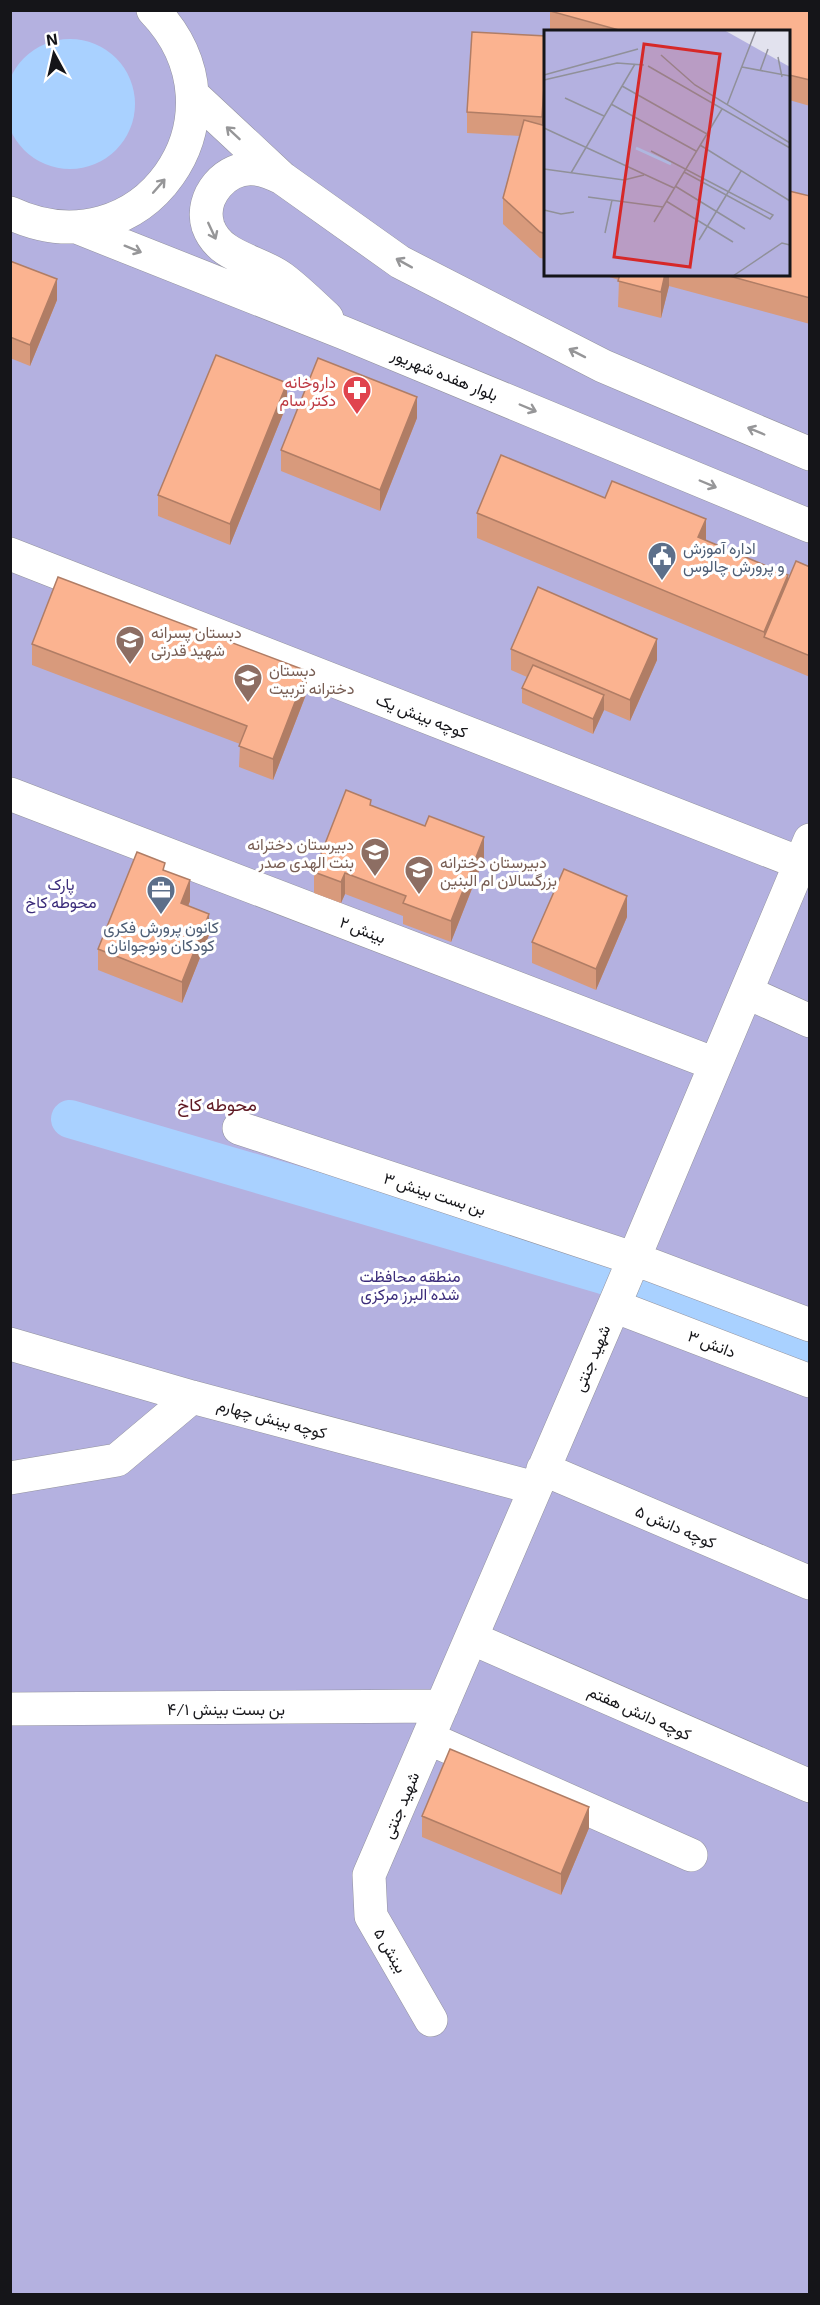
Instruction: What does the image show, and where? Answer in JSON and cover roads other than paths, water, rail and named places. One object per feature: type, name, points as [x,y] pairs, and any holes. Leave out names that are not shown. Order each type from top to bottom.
[{"type":"street","points":[[17,219],[55,227],[79,228],[116,218],[149,198],[174,169],[190,135],[194,96],[187,61],[171,29],[153,10]]},
{"type":"street","points":[[194,96],[282,178],[400,262],[603,366],[810,454]]},
{"type":"street","points":[[282,178],[255,168],[227,175],[209,197],[208,225],[214,238],[224,249],[280,277],[344,333]]},
{"type":"street","name":"بلوار هفده شهریور","points":[[79,228],[344,333],[810,526]]},
{"type":"street","name":"کوچه بینش یک","points":[[10,554],[805,852]]},
{"type":"street","name":"بینش ۲","points":[[10,794],[715,1064]]},
{"type":"street","name":"شهید جنتی","points":[[369,1875],[805,852]]},
{"type":"street","points":[[746,992],[810,1021]]},
{"type":"street","name":"بن بست بینش ۳","points":[[239,1128],[623,1282]]},
{"type":"street","points":[[623,1282],[810,1325]]},
{"type":"street","name":"دانش ۳","points":[[623,1282],[810,1380]]},
{"type":"street","name":"کوچه بینش چهارم","points":[[10,1344],[192,1397],[539,1479]]},
{"type":"street","points":[[10,1478],[117,1460],[192,1397]]},
{"type":"street","name":"کوچه دانش ۵","points":[[539,1479],[810,1584]]},
{"type":"street","name":"کوچه دانش هفتم","points":[[471,1638],[810,1786]]},
{"type":"street","name":"بن بست بینش ۴/۱","points":[[10,1709],[442,1706]]},
{"type":"street","points":[[428,1738],[691,1855]]},
{"type":"street","name":"بینش ۵","points":[[369,1875],[371,1916],[431,2020]]},
{"type":"waterway","points":[[70,1119],[603,1275],[810,1354]]},
{"type":"place","name":"داروخانه دکتر سام","points":[[357,416]]},
{"type":"place","name":"اداره آموزش و پرورش چالوس","points":[[662,582]]},
{"type":"place","name":"دبستان پسرانه شهید قدرتی","points":[[130,666]]},
{"type":"place","name":"دبستان دخترانه تربیت","points":[[248,704]]},
{"type":"place","name":"دبیرستان دخترانه بنت الهدی صدر","points":[[375,878]]},
{"type":"place","name":"دبیرستان دخترانه بزرگسالان ام البنین","points":[[419,896]]},
{"type":"place","name":"کانون پرورش فکری کودکان ونوجوانان","points":[[161,916]]},
{"type":"district","name":"محوطه کاخ","points":[[217,1104]]},
{"type":"park label","name":"پارک محوطه کاخ","points":[[61,892]]},
{"type":"park label","name":"منطقه محافظت شده البرز مرکزی","points":[[410,1284]]}]
